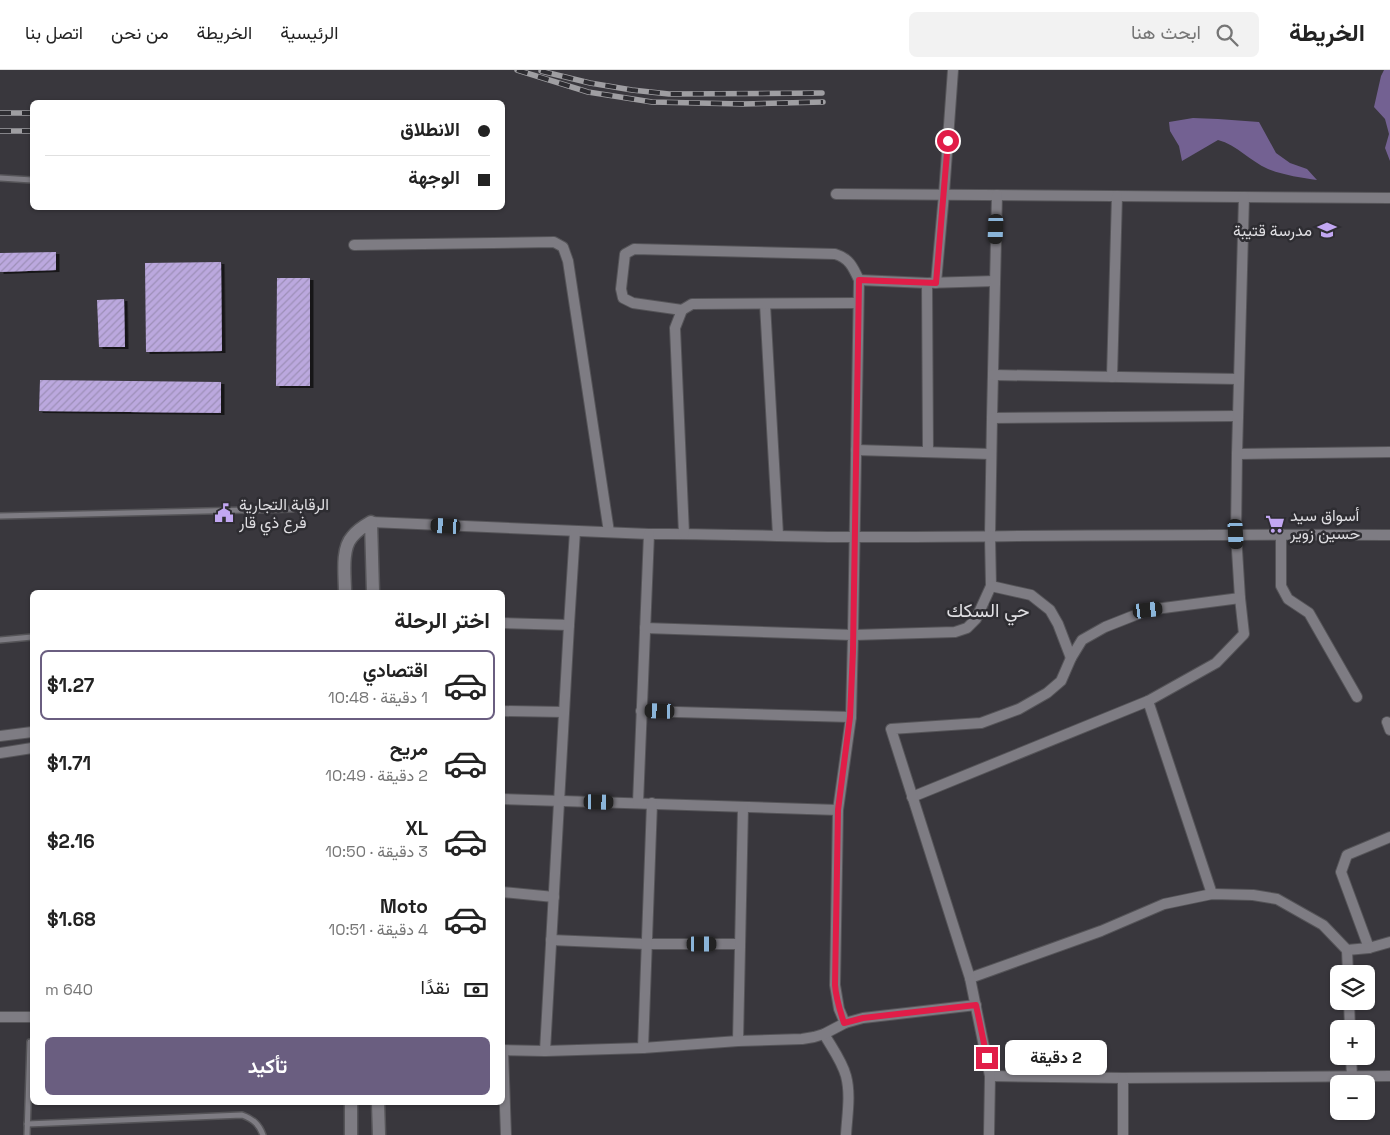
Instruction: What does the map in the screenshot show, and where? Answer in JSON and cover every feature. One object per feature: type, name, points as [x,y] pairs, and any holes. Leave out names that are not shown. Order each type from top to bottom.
[{"type":"street","points":[[928,452],[931,283],[944,194],[953,70]]},
{"type":"street","points":[[836,194],[1390,198]]},
{"type":"street","points":[[645,628],[853,635],[955,632],[967,628],[976,619],[991,586],[991,454],[997,195]]},
{"type":"street","points":[[1112,377],[1118,196]]},
{"type":"street","points":[[912,797],[1148,701],[1216,663],[1244,634],[1236,534],[1244,196]]},
{"type":"street","points":[[354,245],[554,242],[563,247],[568,261],[608,532]]},
{"type":"street","points":[[682,310],[634,303],[623,298],[621,289],[625,254],[634,249],[835,254],[844,257],[854,268],[859,280],[850,717],[838,810],[835,985],[839,1009],[844,1023]]},
{"type":"street","points":[[859,280],[931,283],[995,281]]},
{"type":"street","points":[[684,534],[675,328],[682,310],[692,304],[858,303]]},
{"type":"street","points":[[765,304],[778,535]]},
{"type":"street","points":[[993,375],[1239,379]]},
{"type":"street","points":[[992,418],[1238,416]]},
{"type":"street","points":[[856,450],[991,454]]},
{"type":"street","points":[[1237,454],[1390,452]]},
{"type":"street","points":[[371,522],[372,590]]},
{"type":"street","points":[[345,590],[345,550],[351,538],[361,528],[371,522],[649,534],[855,537],[1236,534],[1390,536]]},
{"type":"street","points":[[546,1051],[575,531]]},
{"type":"street","points":[[638,803],[649,534]]},
{"type":"street","points":[[1281,534],[1281,586],[1288,599],[1309,613],[1356,697]]},
{"type":"street","points":[[991,586],[1031,596],[1050,610],[1058,624],[1071,658]]},
{"type":"street","points":[[988,1135],[990,1076],[970,978],[891,729],[981,723],[1019,709],[1047,693],[1062,681],[1071,658],[1082,640],[1105,627],[1148,610],[1240,598]]},
{"type":"street","points":[[505,623],[569,625]]},
{"type":"street","points":[[1148,701],[1212,894]]},
{"type":"street","points":[[505,711],[564,712]]},
{"type":"street","points":[[641,711],[850,717]]},
{"type":"street","points":[[0,736],[30,732]]},
{"type":"street","points":[[0,753],[30,748]]},
{"type":"street","points":[[505,798],[838,810]]},
{"type":"street","points":[[643,1048],[652,803]]},
{"type":"street","points":[[738,1041],[743,806]]},
{"type":"street","points":[[1369,948],[1342,872],[1346,855],[1390,837]]},
{"type":"street","points":[[505,892],[554,898]]},
{"type":"street","points":[[970,978],[1164,904],[1212,894],[1253,895],[1277,899],[1323,925],[1347,950],[1348,965]]},
{"type":"street","points":[[552,940],[646,944],[740,944]]},
{"type":"street","points":[[1347,950],[1369,948],[1390,942]]},
{"type":"street","points":[[505,1050],[546,1051],[643,1048],[738,1041],[802,1039],[824,1034],[844,1023],[863,1018],[976,1005]]},
{"type":"street","points":[[0,1018],[30,1017]]},
{"type":"street","points":[[824,1034],[846,1076],[848,1089],[846,1135]]},
{"type":"street","points":[[990,1076],[1123,1078],[1330,1077]]},
{"type":"street","points":[[1375,1076],[1390,1076]]},
{"type":"street","points":[[1123,1078],[1123,1135]]},
{"type":"street","points":[[351,1105],[351,1135]]},
{"type":"street","points":[[378,1105],[379,1135]]},
{"type":"street","points":[[505,1105],[506,1135]]},
{"type":"lane","points":[[0,178],[30,180]]},
{"type":"lane","points":[[0,516],[292,509]]},
{"type":"lane","points":[[0,640],[30,637]]},
{"type":"lane","points":[[27,1135],[30,1042]]},
{"type":"lane","points":[[28,1124],[242,1115],[249,1117],[255,1122],[260,1127],[263,1135]]},
{"type":"shaded area","points":[[1384,70],[1390,70],[1390,161],[1385,148],[1389,134],[1385,119],[1374,107]]},
{"type":"shaded area","points":[[1193,118],[1259,122],[1276,153],[1290,163],[1307,169],[1317,180],[1286,175],[1268,169],[1225,142],[1218,140],[1182,161],[1179,146],[1170,131],[1169,122]]},
{"type":"building","points":[[56,252],[56,270],[0,272],[0,253]]},
{"type":"building","points":[[221,262],[222,351],[146,352],[145,263]]},
{"type":"building","points":[[277,278],[310,278],[310,386],[276,386]]},
{"type":"building","points":[[124,299],[125,347],[99,347],[97,300]]},
{"type":"building","points":[[40,380],[221,382],[221,413],[39,411]]},
{"type":"railway","points":[[517,70],[588,92],[652,102],[743,104],[823,102]]},
{"type":"railway","points":[[541,71],[590,83],[669,94],[822,93]]},
{"type":"railway","points":[[0,113],[30,113]]},
{"type":"railway","points":[[0,131],[30,131]]},
{"type":"place","name":"مدرسة قتيبة","points":[[1327,230]]},
{"type":"place","name":"الرقابة التجارية فرع ذي قار","points":[[224,513]]},
{"type":"place","name":"أسواق سيد حسين زوير","points":[[1275,524]]},
{"type":"district","name":"حي السكك","points":[[988,610]]},
{"type":"route","points":[[948,141],[936,283],[859,280],[853,651],[850,717],[838,810],[835,985],[839,1009],[844,1023],[863,1018],[976,1005],[987,1058]]}]
